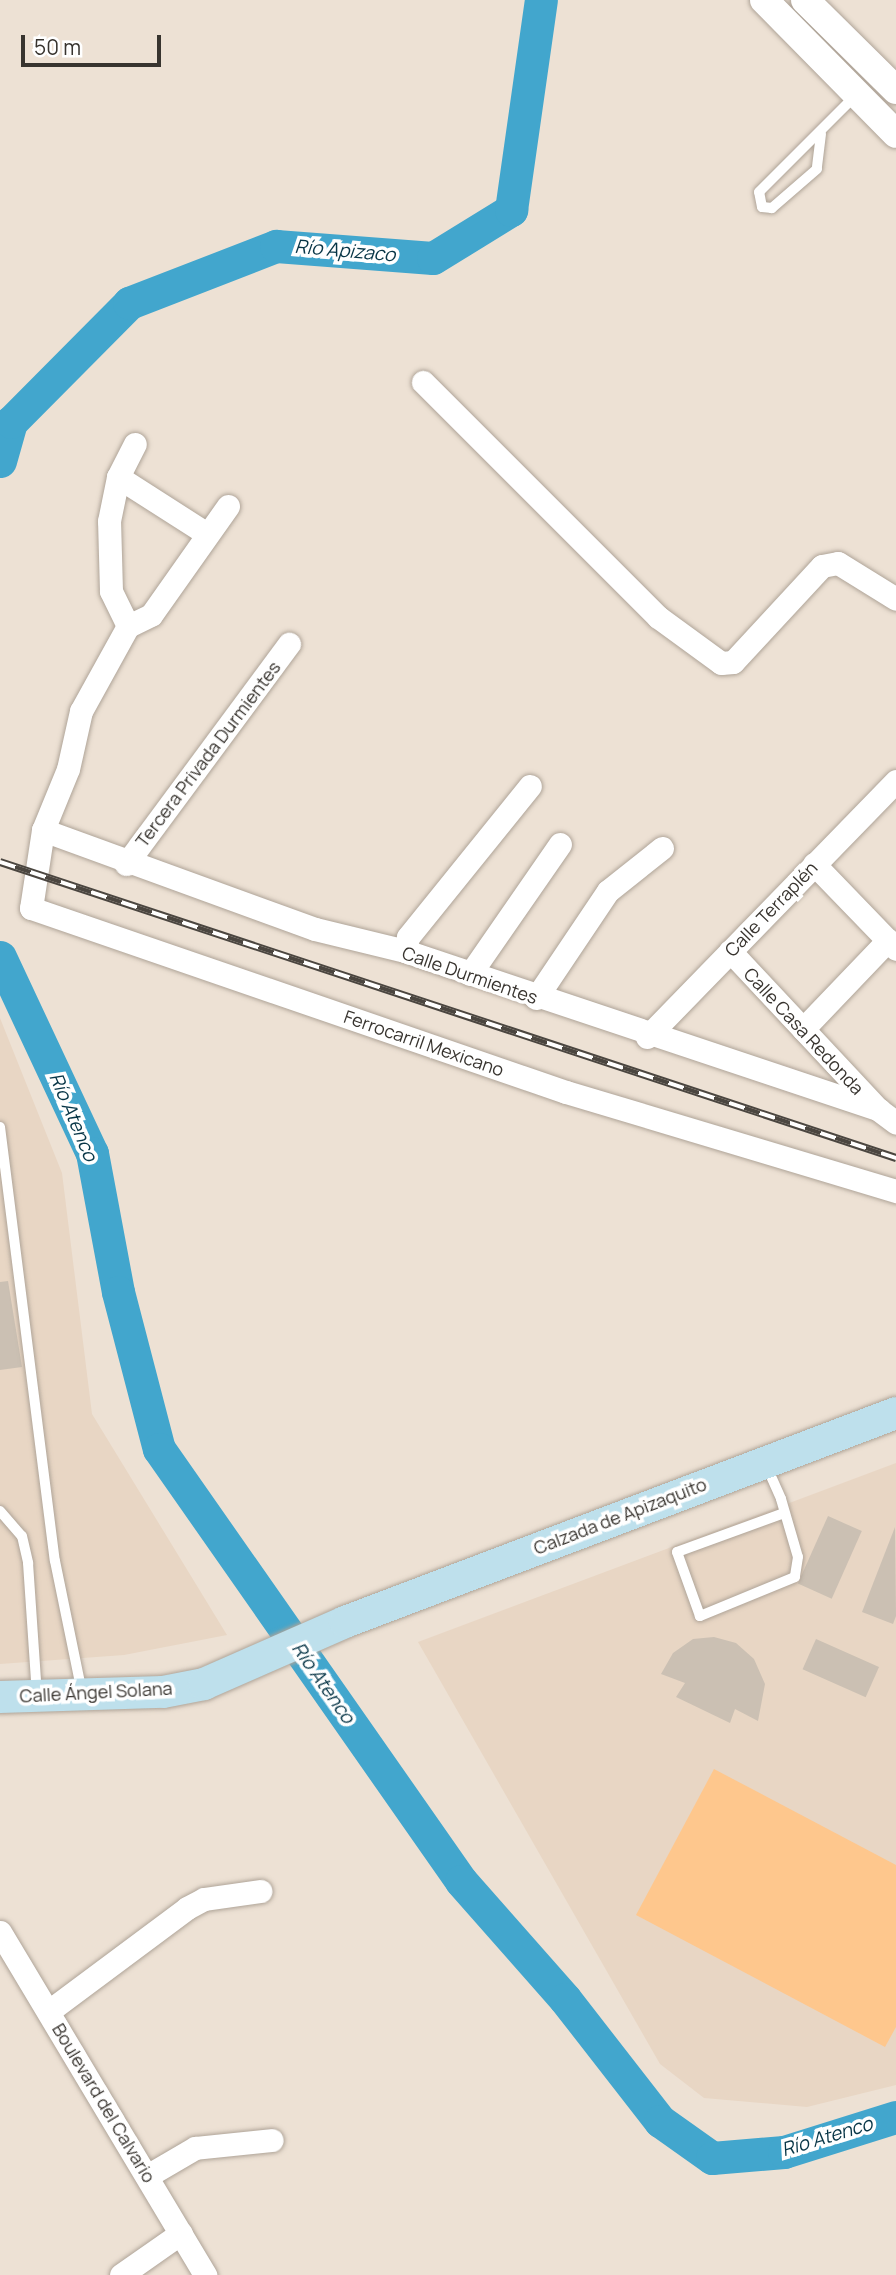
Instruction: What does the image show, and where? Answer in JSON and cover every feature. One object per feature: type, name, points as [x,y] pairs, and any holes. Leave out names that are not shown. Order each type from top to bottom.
[{"type":"main road","name":"Calzada de Apizaquito","points":[[345,1622],[896,1413]]},
{"type":"main road","name":"Calle Ángel Solana","points":[[12,1700],[82,1694],[163,1692],[240,1672],[345,1622]]},
{"type":"street","points":[[764,0],[896,134]]},
{"type":"street","points":[[805,0],[887,81]]},
{"type":"street","points":[[423,382],[658,617],[721,663],[733,663],[822,566],[838,563],[896,599]]},
{"type":"street","points":[[128,626],[107,571],[118,477],[135,444]]},
{"type":"street","points":[[118,477],[207,534]]},
{"type":"street","points":[[43,830],[68,769],[81,711],[128,626],[151,615],[228,506]]},
{"type":"street","name":"Tercera Privada Durmientes","points":[[126,864],[289,644]]},
{"type":"street","name":"Calle Terraplén","points":[[647,1037],[896,780]]},
{"type":"street","points":[[405,951],[408,937],[530,786]]},
{"type":"street","name":"Calle Durmientes","points":[[43,830],[126,864],[315,929],[405,951],[647,1037],[888,1117]]},
{"type":"street","name":"Ferrocarril Mexicano","points":[[43,830],[30,900],[41,914],[566,1092],[896,1191]]},
{"type":"street","points":[[470,974],[560,844]]},
{"type":"street","points":[[536,998],[608,891],[662,848]]},
{"type":"street","points":[[803,1029],[892,945],[814,864]]},
{"type":"street","name":"Calle Casa Redonda","points":[[730,951],[888,1117]]},
{"type":"street","points":[[49,2011],[187,1908],[204,1899],[260,1891]]},
{"type":"street","name":"Boulevard del Calvario","points":[[0,1932],[205,2275]]},
{"type":"street","points":[[147,2176],[195,2148],[272,2140]]},
{"type":"street","points":[[121,2275],[181,2234]]},
{"type":"lane","points":[[821,134],[822,162],[797,189],[772,208],[757,201],[857,94],[887,81]]},
{"type":"lane","points":[[786,167],[797,189]]},
{"type":"lane","points":[[0,1127],[55,1561],[82,1694]]},
{"type":"lane","points":[[765,1461],[784,1513],[798,1557],[795,1577],[700,1616],[677,1552],[784,1513]]},
{"type":"lane","points":[[0,1511],[22,1536],[28,1563],[12,1700]]},
{"type":"shaded area","points":[[0,1018],[62,1173],[92,1414],[227,1635],[124,1655],[0,1664]]},
{"type":"shaded area","points":[[896,1463],[896,2085],[807,2107],[704,2098],[660,2064],[418,1642]]},
{"type":"shaded area","points":[[714,1769],[896,1865],[896,2027],[885,2047],[636,1915]]},
{"type":"building","points":[[8,1281],[22,1367],[0,1370],[0,1282]]},
{"type":"building","points":[[828,1516],[862,1531],[832,1599],[798,1584]]},
{"type":"building","points":[[895,1527],[896,1616],[893,1624],[862,1612]]},
{"type":"building","points":[[714,1637],[736,1643],[754,1659],[765,1684],[758,1721],[735,1709],[730,1723],[676,1697],[685,1683],[661,1674],[673,1653],[693,1639]]},
{"type":"building","points":[[816,1639],[879,1667],[866,1697],[803,1669]]},
{"type":"waterway","name":"Río Apizaco","points":[[0,461],[11,422],[129,303],[276,246],[433,258],[511,210],[541,0]]},
{"type":"waterway","name":"Río Atenco","points":[[0,957],[92,1153],[118,1292],[159,1449],[461,1881],[565,1999],[660,2121],[712,2158],[784,2152],[896,2117]]},
{"type":"railway","points":[[0,862],[896,1158]]}]
